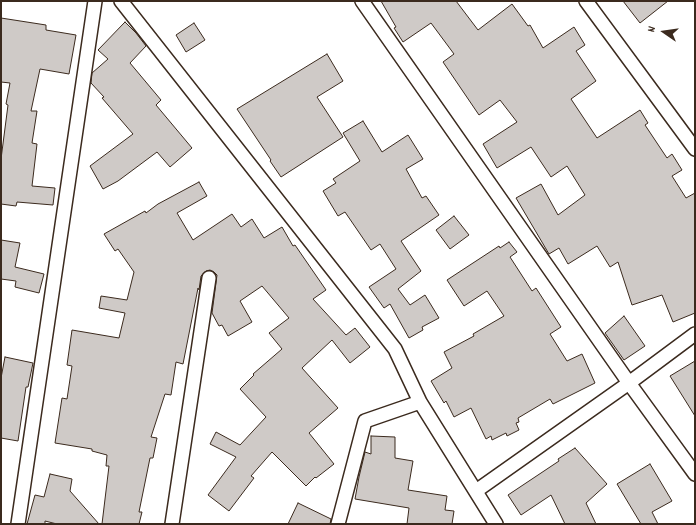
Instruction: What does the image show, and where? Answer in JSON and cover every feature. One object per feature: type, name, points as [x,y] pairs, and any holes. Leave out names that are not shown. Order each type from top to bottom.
[{"type":"street","points":[[18,524],[95,1]]},
{"type":"street","points":[[121,1],[395,349],[420,402],[476,491],[487,518],[496,524]]},
{"type":"street","points":[[362,1],[629,383],[695,474]]},
{"type":"street","points":[[586,1],[695,149]]},
{"type":"street","points":[[172,524],[209,278]]},
{"type":"street","points":[[476,491],[629,383],[695,334]]},
{"type":"street","points":[[338,524],[365,421],[420,402]]},
{"type":"building","points":[[381,1],[456,1],[478,30],[512,4],[528,26],[530,25],[543,48],[574,27],[585,45],[576,51],[596,81],[571,99],[597,138],[640,110],[648,123],[645,125],[667,158],[672,154],[682,170],[672,176],[686,198],[695,193],[695,313],[673,322],[662,295],[632,305],[618,262],[610,267],[597,246],[568,264],[559,248],[549,254],[516,198],[541,184],[558,215],[585,195],[567,166],[551,177],[531,147],[497,168],[483,144],[517,122],[500,100],[479,115],[443,62],[454,54],[431,23],[403,42],[394,28],[396,27]]},
{"type":"building","points":[[623,1],[668,1],[640,23]]},
{"type":"building","points":[[1,18],[46,25],[46,30],[76,35],[69,74],[40,69],[31,111],[37,111],[32,143],[37,144],[32,186],[55,188],[53,205],[17,202],[16,206],[1,204],[1,159],[8,105],[6,104],[10,83],[1,82]]},
{"type":"building","points":[[125,22],[146,46],[130,63],[161,100],[156,105],[192,148],[170,167],[157,152],[118,181],[103,189],[90,166],[133,134],[91,83],[92,73],[108,59],[98,50]]},
{"type":"building","points":[[194,23],[205,40],[186,52],[176,35]]},
{"type":"building","points":[[327,54],[343,81],[317,97],[343,137],[281,177],[237,109]]},
{"type":"building","points":[[363,121],[382,152],[408,135],[423,159],[406,169],[422,198],[426,196],[439,215],[401,241],[421,271],[398,289],[410,305],[425,295],[439,318],[422,327],[423,330],[409,338],[390,304],[384,308],[369,287],[396,269],[380,244],[371,250],[345,212],[338,216],[323,191],[336,183],[333,179],[360,161],[343,133]]},
{"type":"building","points":[[199,182],[207,196],[177,213],[193,240],[232,214],[241,227],[252,219],[264,238],[282,227],[293,246],[295,245],[326,290],[313,299],[346,335],[355,328],[370,347],[350,363],[332,340],[302,368],[338,408],[309,433],[334,464],[316,478],[315,477],[306,486],[272,452],[251,476],[254,478],[229,511],[208,495],[236,457],[210,444],[216,432],[240,445],[266,417],[240,389],[254,375],[253,374],[282,349],[269,333],[289,318],[262,286],[240,301],[252,322],[228,336],[222,325],[219,326],[212,313],[217,275],[210,270],[206,271],[201,276],[199,290],[198,288],[183,364],[176,362],[171,395],[165,394],[151,437],[157,438],[153,458],[150,458],[139,512],[142,512],[139,524],[102,524],[109,466],[106,466],[107,455],[92,451],[92,449],[55,443],[62,398],[67,399],[72,366],[67,365],[72,330],[119,338],[125,313],[99,308],[101,296],[127,300],[134,272],[118,249],[115,251],[104,234],[145,211],[146,213],[158,204]]},
{"type":"building","points":[[454,216],[469,235],[450,249],[436,230]]},
{"type":"building","points":[[1,240],[20,243],[15,267],[44,274],[39,293],[15,287],[16,281],[1,279]]},
{"type":"building","points":[[509,242],[517,252],[510,257],[532,291],[536,288],[561,327],[550,334],[567,361],[582,354],[595,383],[553,404],[550,399],[518,418],[519,422],[516,423],[519,430],[507,436],[506,433],[492,440],[491,436],[486,439],[471,408],[454,417],[446,401],[444,403],[431,381],[452,368],[444,352],[474,336],[473,334],[504,316],[487,291],[464,306],[447,280],[499,246],[500,248]]},
{"type":"building","points":[[624,316],[645,346],[624,360],[605,333]]},
{"type":"building","points":[[5,357],[33,363],[28,387],[26,387],[18,441],[1,438],[1,378]]},
{"type":"building","points":[[695,361],[695,416],[670,376]]},
{"type":"building","points":[[371,436],[395,437],[395,458],[413,461],[408,490],[447,496],[445,510],[454,511],[452,524],[407,524],[409,508],[355,499],[365,452],[371,454]]},
{"type":"building","points":[[575,448],[607,484],[586,503],[596,524],[565,524],[551,495],[521,515],[508,495],[559,461],[558,459]]},
{"type":"building","points":[[650,464],[672,501],[652,512],[658,524],[641,524],[617,484]]},
{"type":"building","points":[[50,474],[72,479],[70,491],[99,524],[57,524],[45,521],[45,524],[27,524],[35,495],[44,497]]},
{"type":"building","points":[[298,503],[331,519],[330,524],[288,524]]}]
